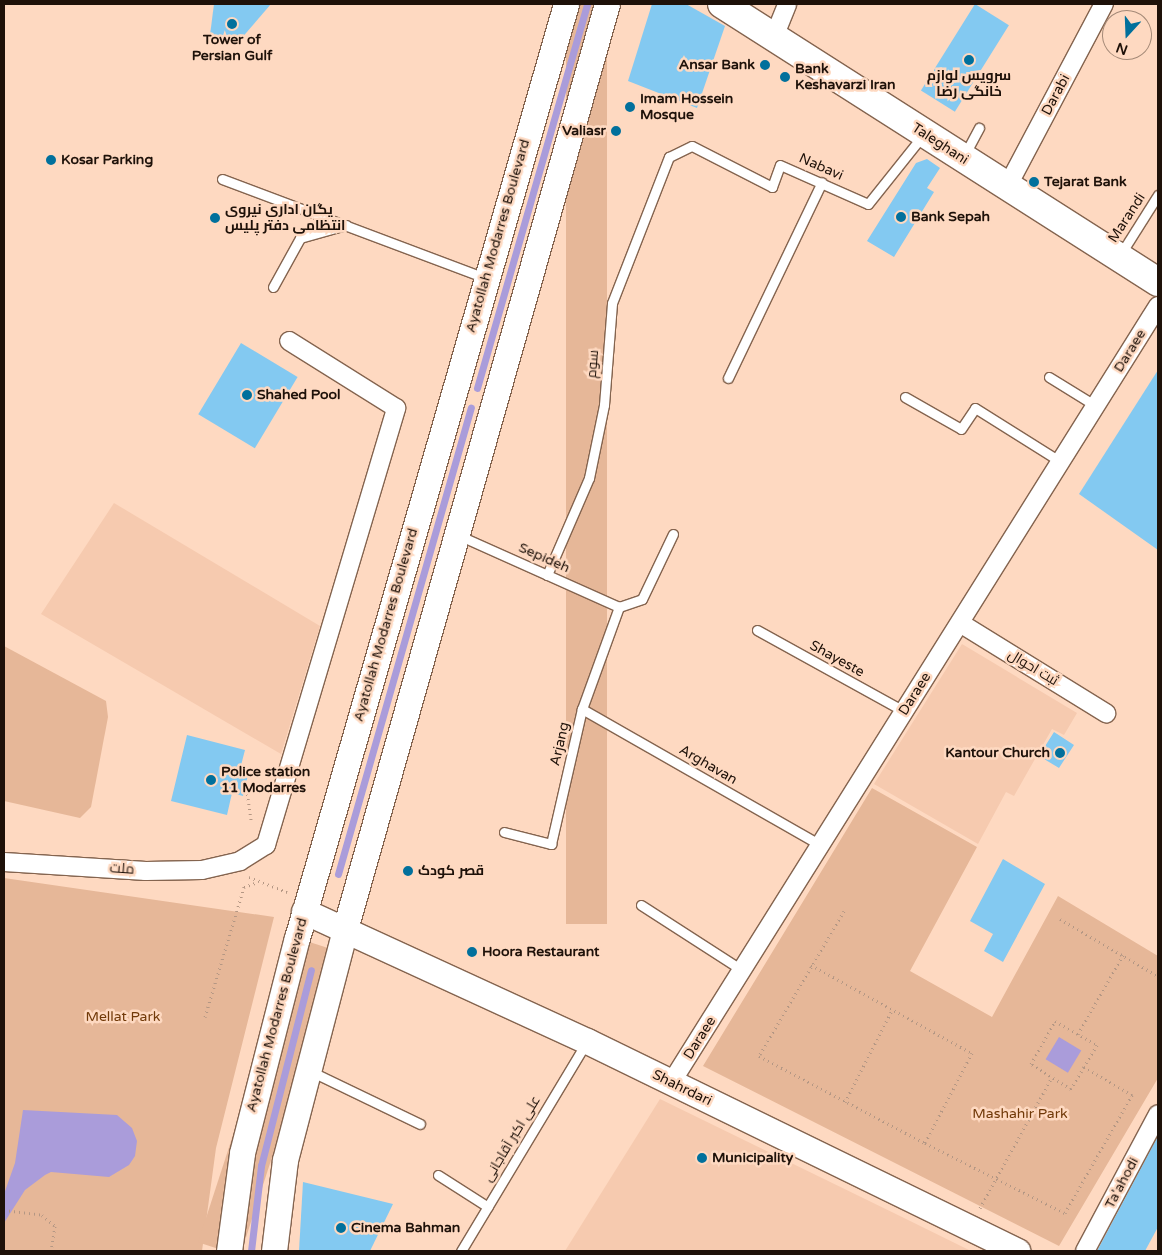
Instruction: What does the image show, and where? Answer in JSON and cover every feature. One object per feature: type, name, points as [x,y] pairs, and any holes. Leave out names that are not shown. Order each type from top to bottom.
[{"type":"main road","name":"Ayatollah Modarres Boulevard","points":[[229,1251],[242,1153],[297,902],[486,278],[566,4]]},
{"type":"main road","points":[[274,1251],[285,1160],[345,930],[607,4]]},
{"type":"main road","name":"Taleghani","points":[[722,4],[1158,282]]},
{"type":"main road","name":"Shahrdari","points":[[297,902],[345,930],[587,1041],[1018,1251]]},
{"type":"street","points":[[774,37],[787,4]]},
{"type":"street","name":"Darabi","points":[[1007,187],[1104,4]]},
{"type":"street","name":"Daraee","points":[[671,1083],[1158,306]]},
{"type":"street","points":[[248,857],[266,845],[396,408],[289,341]]},
{"type":"street","name":"ثبت احوال","points":[[960,623],[1106,713]]},
{"type":"street","name":"ملت","points":[[4,862],[146,871],[202,870],[248,857]]},
{"type":"street","name":"Ta'ahodi","points":[[1085,1251],[1158,1114]]},
{"type":"lane","points":[[963,158],[980,128]]},
{"type":"lane","name":"Nabavi","points":[[669,157],[692,146],[772,187],[780,164],[868,204],[924,134]]},
{"type":"lane","name":"سوم","points":[[547,575],[590,478],[604,405],[612,303],[669,157]]},
{"type":"lane","points":[[222,179],[486,278]]},
{"type":"lane","points":[[728,378],[822,182]]},
{"type":"lane","name":"Marandi","points":[[1118,257],[1158,195]]},
{"type":"lane","points":[[273,287],[300,238],[346,225]]},
{"type":"lane","points":[[1049,377],[1096,406]]},
{"type":"lane","points":[[905,397],[961,428],[975,408],[1061,462]]},
{"type":"lane","points":[[619,607],[642,599],[673,534]]},
{"type":"lane","name":"Sepideh","points":[[458,535],[619,607]]},
{"type":"lane","name":"Arjang","points":[[504,832],[551,844],[582,709],[619,607]]},
{"type":"lane","name":"Shayeste","points":[[757,630],[904,711]]},
{"type":"lane","name":"Arghavan","points":[[582,709],[820,845]]},
{"type":"lane","points":[[641,905],[742,970]]},
{"type":"lane","name":"علی اکبر آقاجانی","points":[[461,1251],[587,1041]]},
{"type":"lane","points":[[308,1070],[420,1124]]},
{"type":"lane","points":[[438,1176],[488,1207]]},
{"type":"path","points":[[246,784],[248,857]]},
{"type":"path","points":[[205,1017],[244,887],[258,882],[297,902]]},
{"type":"path","points":[[844,911],[759,1056],[845,1102],[1065,1213],[1132,1094],[1084,1067]]},
{"type":"path","points":[[1060,919],[1158,976]]},
{"type":"path","points":[[1078,1034],[1123,955]]},
{"type":"path","points":[[811,965],[972,1053],[925,1143]]},
{"type":"path","points":[[845,1102],[892,1010]]},
{"type":"path","points":[[1055,1021],[1078,1034],[1097,1045],[1071,1089],[1031,1064],[1055,1021]]},
{"type":"path","points":[[969,1227],[1052,1077]]},
{"type":"path","points":[[4,1210],[42,1215],[55,1226],[50,1251]]},
{"type":"shaded area","points":[[114,503],[320,626],[281,754],[41,614]]},
{"type":"shaded area","points":[[962,644],[1077,713],[1064,735],[1052,729],[1014,796],[1006,792],[978,844],[874,784]]},
{"type":"shaded area","points":[[1059,1037],[1081,1050],[1068,1073],[1046,1059]]},
{"type":"shaded area","name":"Municipality","points":[[660,1099],[902,1217],[971,1251],[565,1251]]},
{"type":"shaded area","points":[[23,1110],[117,1115],[132,1128],[137,1141],[135,1156],[129,1165],[109,1177],[51,1172],[45,1175],[25,1190],[4,1223],[4,1194],[15,1163]]},
{"type":"green space","points":[[566,4],[607,4],[607,924],[566,924]]},
{"type":"green space","points":[[4,646],[106,701],[108,717],[91,807],[80,818],[4,801]]},
{"type":"green space","name":"Mashahir Park","points":[[872,788],[977,847],[910,971],[992,1017],[1058,896],[1158,956],[1158,1078],[1059,1246],[703,1066]]},
{"type":"green space","name":"Mellat Park","points":[[4,878],[274,917],[216,1148],[202,1251],[4,1251]]},
{"type":"green space","points":[[297,938],[339,952],[242,1251],[225,1251],[198,1242]]},
{"type":"building","name":"Tower of Persian Gulf","points":[[214,4],[271,4],[240,40],[210,35]]},
{"type":"building","points":[[652,4],[686,4],[725,26],[697,108],[628,81]]},
{"type":"building","name":"سرویس لوازم خانگی رضا","points":[[975,4],[1009,25],[955,112],[921,91]]},
{"type":"building","name":"Bank Sepah","points":[[927,159],[940,168],[927,188],[934,192],[894,257],[867,241],[916,163]]},
{"type":"building","name":"Shahed Pool","points":[[241,343],[298,377],[255,448],[198,414]]},
{"type":"building","points":[[1158,370],[1158,550],[1079,494]]},
{"type":"building","name":"Kantour Church","points":[[1054,732],[1074,745],[1059,768],[1044,759],[1047,755],[1042,751]]},
{"type":"building","name":"Police station 11 Modarres","points":[[187,735],[245,750],[239,773],[248,775],[243,796],[232,793],[227,815],[171,801]]},
{"type":"building","points":[[1003,859],[1045,884],[1003,962],[984,951],[993,934],[970,921]]},
{"type":"building","points":[[1158,1136],[1158,1227],[1145,1251],[1097,1251]]},
{"type":"building","name":"Cinema Bahman","points":[[303,1182],[393,1204],[370,1251],[299,1251]]},
{"type":"waterway","points":[[477,388],[587,4]]},
{"type":"waterway","points":[[338,874],[471,408]]},
{"type":"waterway","points":[[251,1251],[261,1166],[311,970]]},
{"type":"place","name":"Tower of Persian Gulf","points":[[232,24]]},
{"type":"place","name":"سرویس لوازم خانگی رضا","points":[[969,60]]},
{"type":"place","name":"Ansar Bank","points":[[765,65]]},
{"type":"place","name":"Bank Keshavarzi Iran","points":[[785,77]]},
{"type":"place","name":"Imam Hossein Mosque","points":[[630,107]]},
{"type":"place","name":"Valiasr","points":[[616,131]]},
{"type":"place","name":"Kosar Parking","points":[[51,160]]},
{"type":"place","name":"Tejarat Bank","points":[[1034,182]]},
{"type":"place","name":"Bank Sepah","points":[[901,217]]},
{"type":"place","name":"یگان اداری نیروی انتظامی دفتر پلیس","points":[[215,218]]},
{"type":"place","name":"Shahed Pool","points":[[247,395]]},
{"type":"place","name":"Kantour Church","points":[[1060,753]]},
{"type":"place","name":"Police station 11 Modarres","points":[[211,780]]},
{"type":"place","name":"قصر کودک","points":[[408,871]]},
{"type":"place","name":"Hoora Restaurant","points":[[472,952]]},
{"type":"place","name":"Municipality","points":[[702,1158]]},
{"type":"place","name":"Cinema Bahman","points":[[341,1228]]}]
